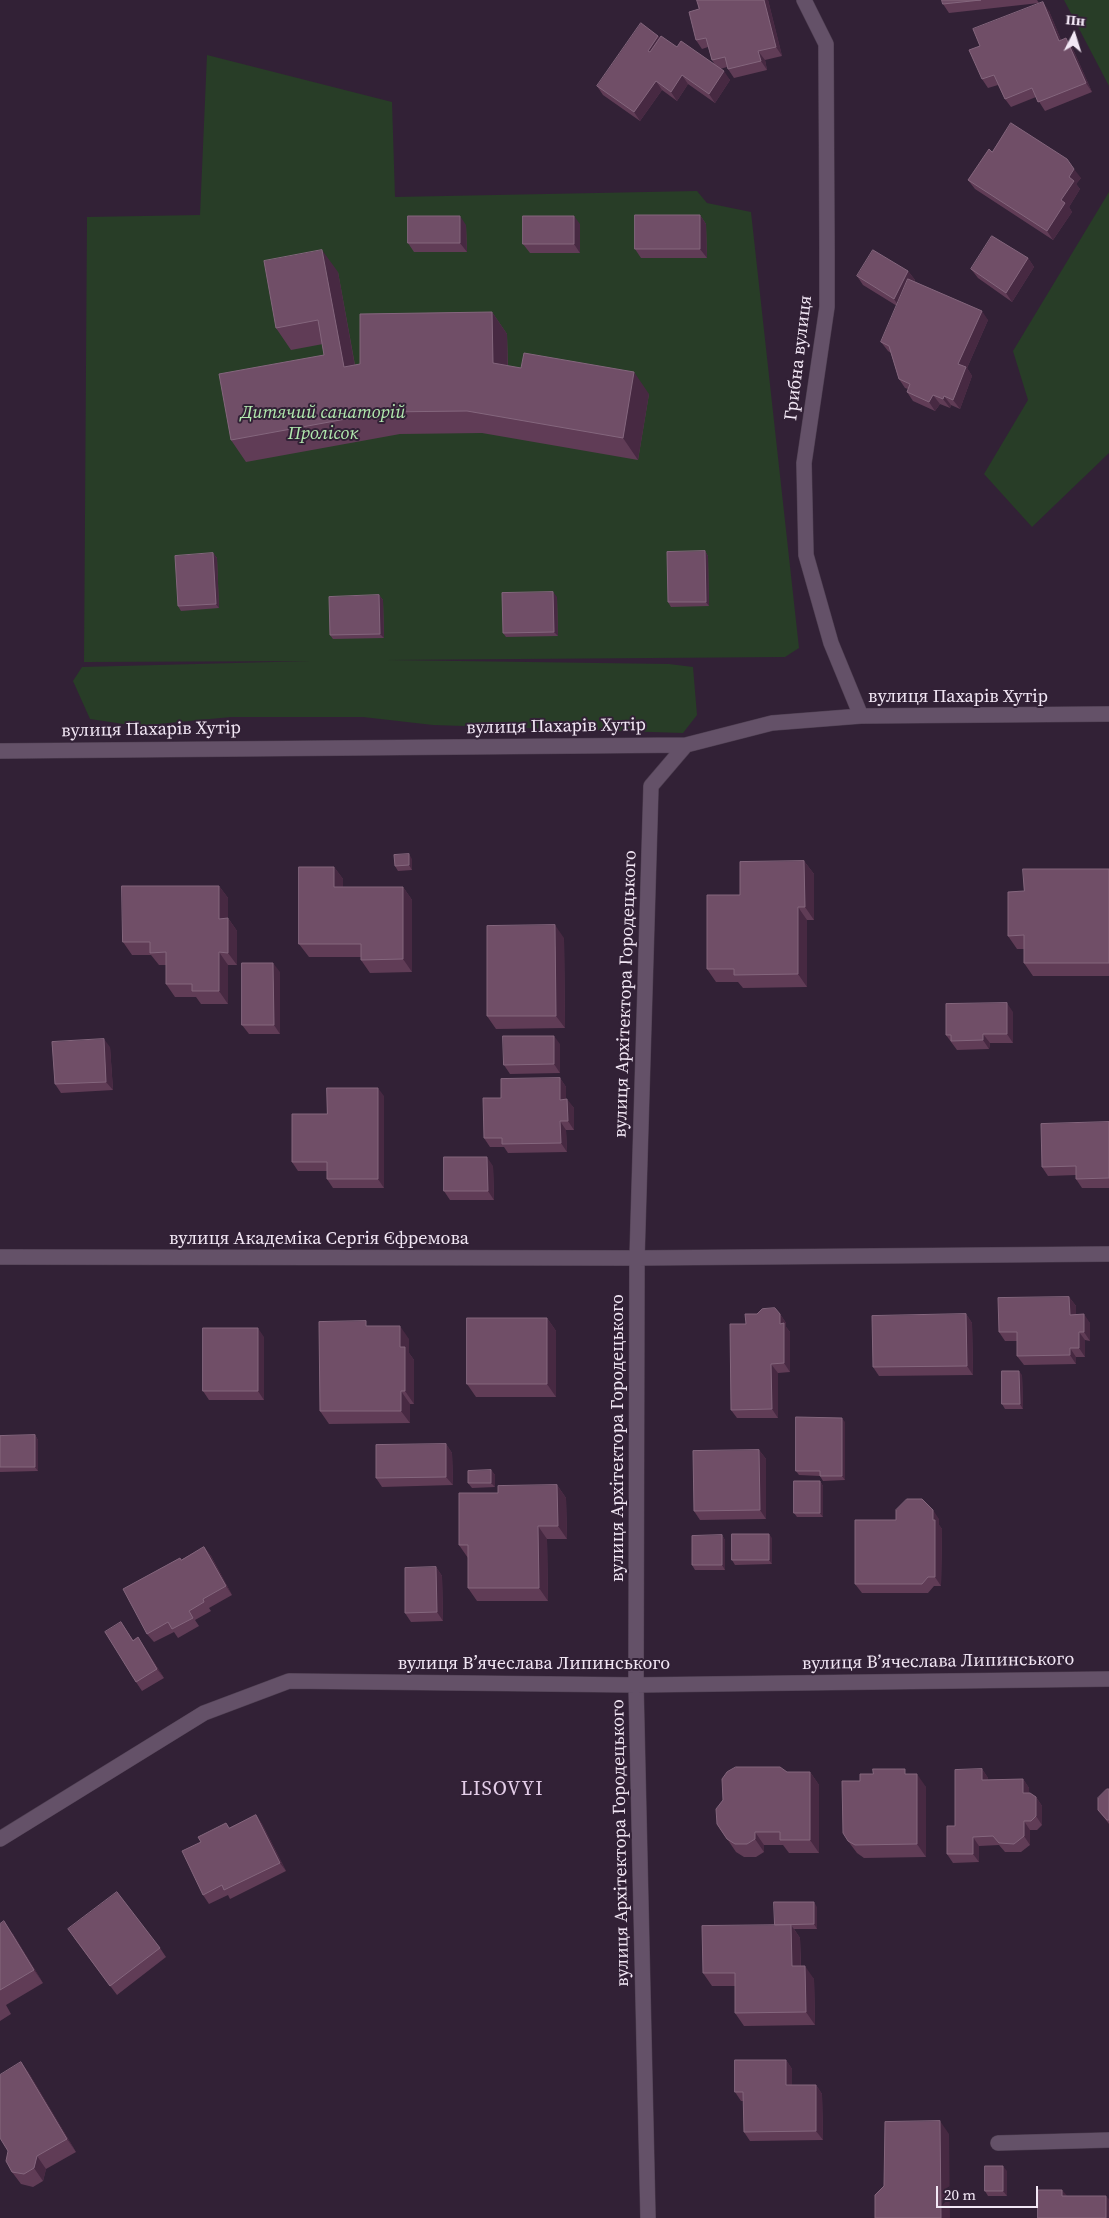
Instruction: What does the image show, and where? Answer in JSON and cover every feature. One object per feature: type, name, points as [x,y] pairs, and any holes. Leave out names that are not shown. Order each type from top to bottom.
[{"type":"street","name":"Грибна вулиця","points":[[804,0],[826,44],[827,307],[804,463],[806,555],[831,643],[861,716]]},
{"type":"street","name":"вулиця Пахарів Хутір","points":[[0,751],[686,744],[772,723],[861,716],[1109,714]]},
{"type":"street","name":"вулиця Архітектора Городецького","points":[[648,2218],[636,1685],[638,1258],[651,786],[686,744]]},
{"type":"street","points":[[638,1258],[1109,1254]]},
{"type":"street","name":"вулиця Академіка Сергія Єфремова","points":[[0,1257],[638,1258]]},
{"type":"street","name":"вулиця Вʼячеслава Липинського","points":[[0,1839],[204,1712],[290,1681],[636,1685],[1109,1679]]},
{"type":"street","points":[[998,2143],[1109,2140]]},
{"type":"green space","points":[[1064,0],[1109,0],[1109,86]]},
{"type":"green space","name":"Дитячий санаторій Пролісок","points":[[207,55],[392,102],[395,197],[697,191],[707,203],[751,212],[799,648],[785,657],[388,660],[669,664],[693,667],[697,715],[683,733],[433,725],[363,717],[231,717],[137,726],[90,719],[73,681],[82,667],[311,661],[84,662],[87,217],[200,215]]},
{"type":"green space","points":[[1109,192],[1109,453],[1032,527],[984,474],[1028,400],[1013,351]]},
{"type":"building","points":[[697,0],[764,0],[776,47],[758,51],[761,61],[728,69],[725,57],[712,60],[706,38],[696,40],[689,12],[699,9]]},
{"type":"building","points":[[942,0],[981,0],[943,4]]},
{"type":"building","points":[[1043,2],[1059,41],[1066,38],[1086,83],[1038,102],[1032,88],[1005,99],[994,75],[982,79],[969,50],[980,46],[973,29]]},
{"type":"building","points":[[641,23],[658,36],[648,51],[650,52],[661,36],[677,47],[681,41],[724,71],[709,94],[682,75],[671,92],[656,81],[634,112],[597,86]]},
{"type":"building","points":[[1011,123],[1067,159],[1074,169],[1069,177],[1074,181],[1061,200],[1065,203],[1047,231],[968,180],[989,149],[992,152]]},
{"type":"building","points":[[635,215],[700,215],[700,249],[635,249]]},
{"type":"building","points":[[408,216],[460,216],[460,243],[408,243]]},
{"type":"building","points":[[523,216],[574,216],[574,244],[523,244]]},
{"type":"building","points":[[992,236],[1028,258],[1006,293],[971,269]]},
{"type":"building","points":[[322,250],[344,367],[360,364],[360,314],[492,312],[493,363],[521,368],[524,353],[634,372],[623,438],[467,411],[384,412],[231,440],[219,374],[324,355],[318,320],[276,328],[264,261]]},
{"type":"building","points":[[873,250],[908,271],[894,299],[857,276]]},
{"type":"building","points":[[908,279],[982,311],[958,364],[966,367],[953,400],[944,396],[943,399],[933,395],[929,402],[907,392],[910,384],[899,379],[889,346],[881,342]]},
{"type":"building","points":[[705,551],[706,602],[668,602],[667,552]]},
{"type":"building","points":[[213,553],[216,604],[178,606],[175,556]]},
{"type":"building","points":[[553,592],[554,632],[503,633],[502,593]]},
{"type":"building","points":[[379,595],[380,634],[330,635],[329,597]]},
{"type":"building","points":[[409,854],[409,865],[395,866],[394,855]]},
{"type":"building","points":[[804,861],[805,907],[798,907],[798,974],[734,975],[734,969],[707,969],[707,895],[740,895],[740,862]]},
{"type":"building","points":[[299,867],[334,867],[334,887],[403,887],[403,959],[361,960],[361,944],[299,944]]},
{"type":"building","points":[[1023,869],[1109,869],[1109,963],[1024,963],[1024,935],[1008,936],[1008,892],[1024,891]]},
{"type":"building","points":[[122,886],[219,886],[219,919],[228,918],[228,953],[219,952],[219,991],[192,991],[192,984],[166,984],[166,952],[150,953],[150,942],[123,942]]},
{"type":"building","points":[[555,925],[556,1016],[487,1016],[487,926]]},
{"type":"building","points":[[242,963],[273,963],[274,1025],[242,1025]]},
{"type":"building","points":[[1007,1003],[1007,1034],[983,1034],[983,1040],[951,1041],[951,1035],[946,1035],[946,1004]]},
{"type":"building","points":[[503,1036],[554,1036],[554,1064],[504,1065]]},
{"type":"building","points":[[104,1039],[106,1082],[55,1084],[52,1042]]},
{"type":"building","points":[[560,1078],[560,1100],[567,1099],[568,1121],[560,1121],[561,1143],[502,1144],[502,1138],[484,1138],[483,1098],[501,1098],[501,1079]]},
{"type":"building","points":[[327,1088],[378,1088],[378,1179],[327,1179],[327,1162],[292,1162],[292,1114],[327,1114]]},
{"type":"building","points":[[1109,1122],[1109,1178],[1076,1179],[1076,1166],[1042,1167],[1041,1124]]},
{"type":"building","points":[[444,1157],[487,1157],[488,1191],[444,1191]]},
{"type":"building","points":[[1069,1297],[1070,1315],[1084,1314],[1084,1332],[1079,1332],[1079,1348],[1070,1348],[1070,1355],[1017,1356],[1017,1332],[999,1332],[998,1298]]},
{"type":"building","points":[[775,1308],[780,1314],[780,1324],[784,1323],[784,1363],[771,1364],[772,1409],[731,1410],[730,1324],[746,1324],[745,1314],[757,1314],[762,1309]]},
{"type":"building","points":[[966,1314],[967,1366],[873,1367],[872,1316]]},
{"type":"building","points":[[467,1318],[547,1318],[547,1384],[467,1384]]},
{"type":"building","points":[[366,1321],[366,1326],[400,1326],[400,1347],[405,1347],[405,1391],[401,1391],[401,1411],[320,1411],[319,1322]]},
{"type":"building","points":[[203,1328],[258,1328],[258,1391],[203,1391]]},
{"type":"building","points":[[1002,1371],[1019,1371],[1020,1404],[1002,1404]]},
{"type":"building","points":[[796,1417],[842,1418],[842,1476],[820,1476],[820,1471],[796,1471]]},
{"type":"building","points":[[35,1435],[35,1467],[0,1467],[0,1436]]},
{"type":"building","points":[[446,1444],[446,1477],[376,1478],[376,1445]]},
{"type":"building","points":[[759,1450],[760,1510],[694,1511],[693,1451]]},
{"type":"building","points":[[491,1470],[491,1483],[468,1483],[468,1471]]},
{"type":"building","points":[[794,1481],[820,1481],[820,1513],[794,1513]]},
{"type":"building","points":[[557,1485],[558,1526],[538,1526],[539,1588],[468,1588],[468,1545],[459,1545],[459,1493],[498,1493],[498,1486]]},
{"type":"building","points":[[907,1499],[922,1499],[933,1510],[933,1520],[935,1520],[935,1577],[928,1577],[922,1584],[855,1584],[855,1520],[896,1520],[896,1510]]},
{"type":"building","points":[[732,1534],[769,1534],[769,1560],[732,1560]]},
{"type":"building","points":[[722,1535],[722,1565],[692,1565],[692,1536]]},
{"type":"building","points":[[204,1547],[226,1586],[203,1599],[204,1602],[189,1611],[193,1618],[172,1629],[168,1622],[147,1634],[123,1589]]},
{"type":"building","points":[[436,1567],[437,1612],[405,1613],[405,1568]]},
{"type":"building","points":[[121,1622],[133,1641],[138,1637],[157,1669],[136,1682],[105,1632]]},
{"type":"building","points":[[736,1767],[780,1767],[787,1772],[810,1772],[810,1840],[780,1840],[780,1832],[755,1832],[755,1839],[747,1844],[735,1844],[727,1839],[717,1824],[716,1809],[723,1800],[722,1779],[727,1772]]},
{"type":"building","points":[[873,1769],[905,1769],[905,1774],[917,1774],[917,1844],[855,1845],[848,1841],[843,1833],[842,1781],[860,1781],[860,1774],[873,1774]]},
{"type":"building","points":[[982,1769],[982,1780],[1023,1779],[1023,1793],[1030,1793],[1036,1797],[1036,1816],[1031,1821],[1024,1821],[1024,1836],[1014,1844],[999,1843],[993,1836],[973,1837],[973,1854],[947,1854],[947,1826],[955,1826],[955,1770]]},
{"type":"building","points":[[1109,1789],[1109,1820],[1098,1810],[1098,1798]]},
{"type":"building","points":[[256,1815],[280,1863],[224,1890],[222,1885],[203,1895],[182,1851],[201,1842],[198,1837],[226,1823],[229,1828]]},
{"type":"building","points":[[117,1892],[160,1948],[110,1986],[68,1929]]},
{"type":"building","points":[[774,1902],[814,1902],[814,1924],[775,1925]]},
{"type":"building","points":[[4,1921],[34,1970],[0,1990],[0,1924]]},
{"type":"building","points":[[791,1925],[792,1966],[805,1966],[806,2012],[735,2013],[735,1973],[703,1973],[702,1926]]},
{"type":"building","points":[[735,2060],[786,2060],[786,2085],[816,2085],[816,2131],[744,2132],[743,2092],[735,2092]]},
{"type":"building","points":[[21,2062],[67,2139],[37,2156],[34,2168],[24,2174],[12,2172],[6,2161],[8,2151],[0,2138],[0,2075]]},
{"type":"building","points":[[940,2121],[941,2218],[875,2218],[875,2195],[884,2186],[885,2122]]},
{"type":"building","points":[[985,2166],[1003,2166],[1003,2191],[985,2191]]},
{"type":"building","points":[[1038,2190],[1062,2190],[1062,2196],[1106,2196],[1106,2218],[1038,2218]]},
{"type":"district","name":"LISOVYI","points":[[502,1790]]}]
